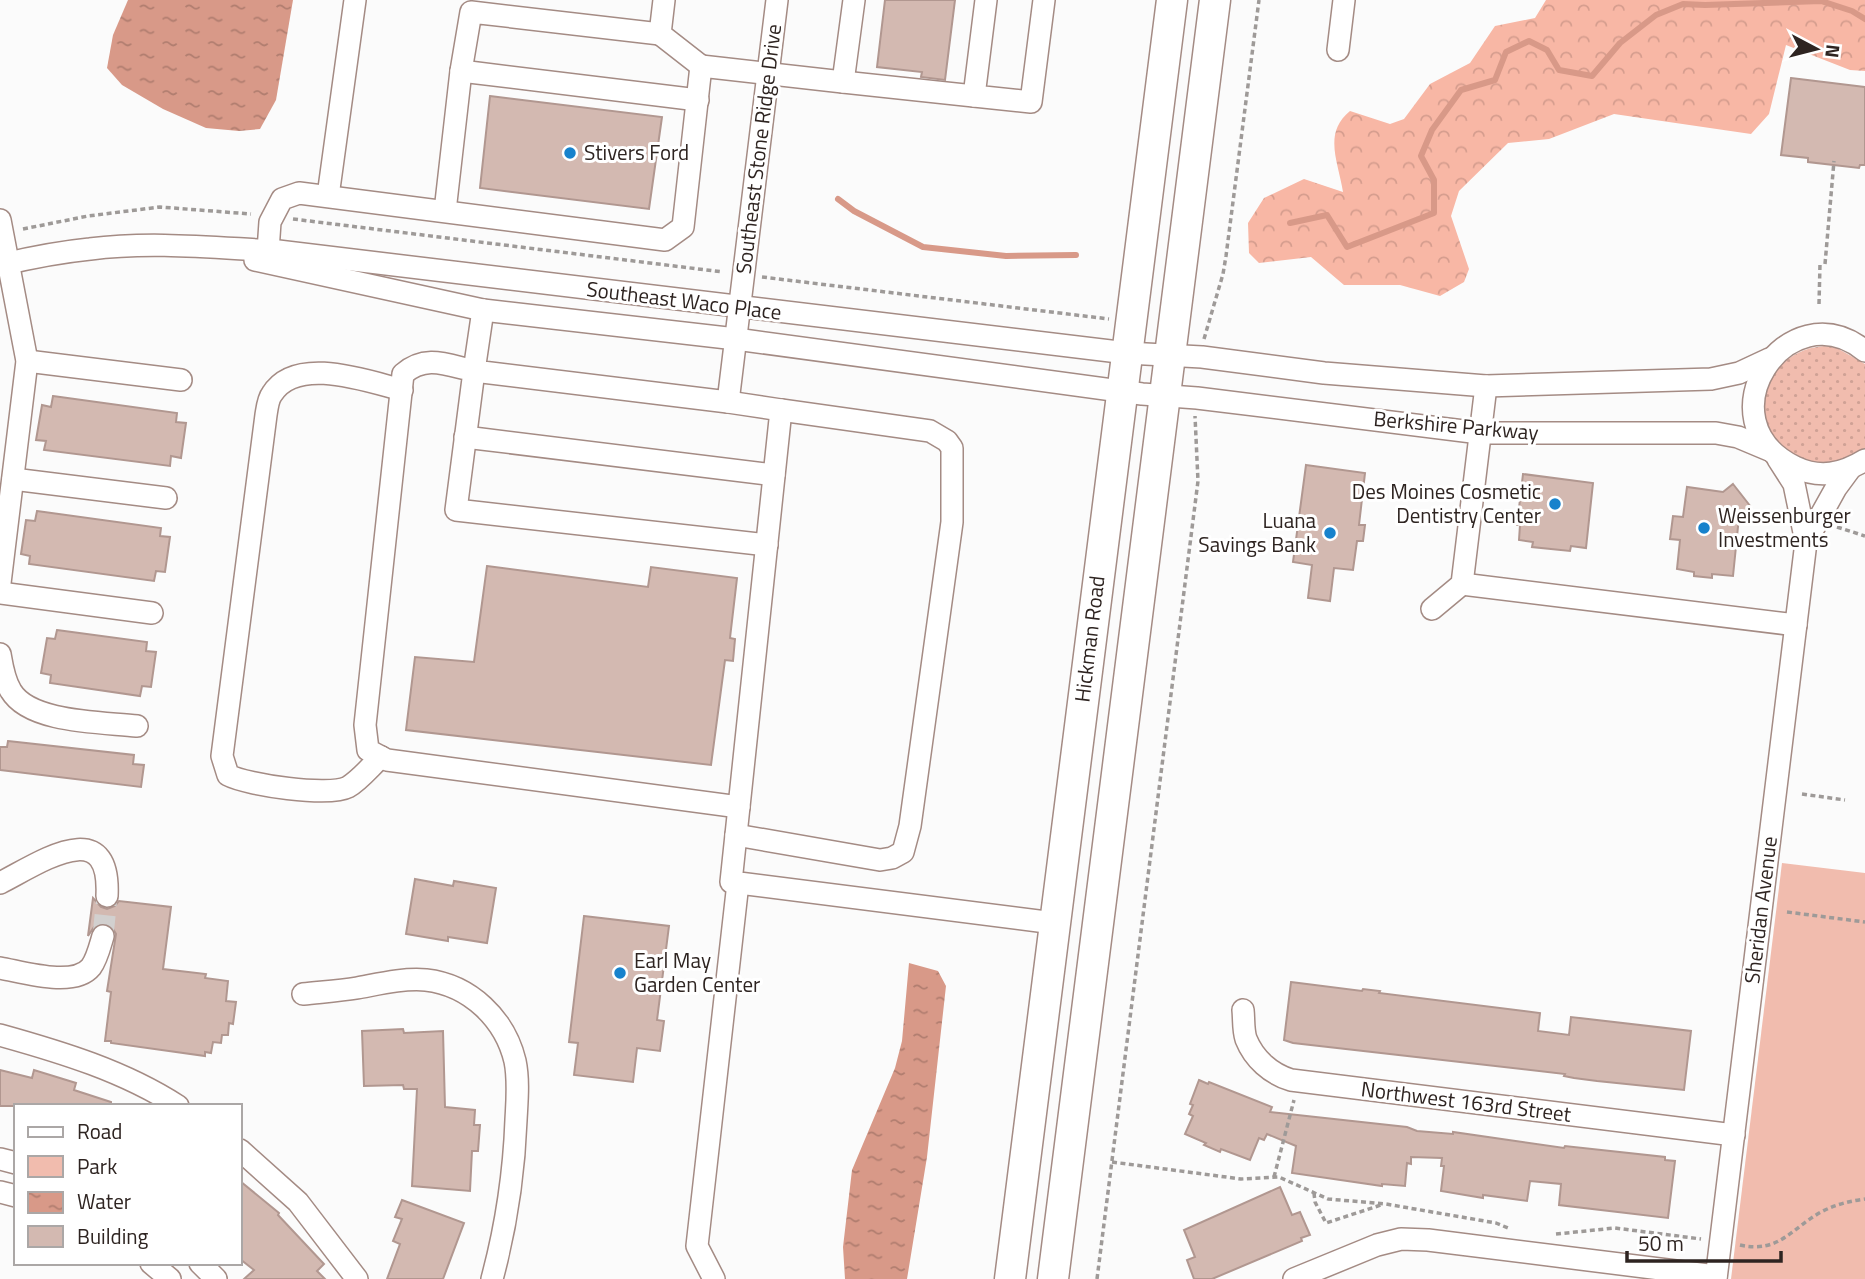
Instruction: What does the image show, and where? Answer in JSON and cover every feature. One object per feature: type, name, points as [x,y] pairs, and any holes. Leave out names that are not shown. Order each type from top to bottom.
[{"type":"highway","name":"Hickman Road","points":[[1053,1279],[1143,394],[1127,353],[1172,0]]},
{"type":"highway","points":[[1201,0],[1200,27],[1210,36]]},
{"type":"highway","name":"Hickman Road","points":[[1010,1279],[1054,923],[1143,394],[1170,355],[1215,0]]},
{"type":"street","points":[[328,196],[355,0]]},
{"type":"street","points":[[660,34],[664,0]]},
{"type":"street","name":"Southeast Stone Ridge Drive","points":[[728,402],[777,0]]},
{"type":"street","points":[[843,82],[854,0]]},
{"type":"street","points":[[974,96],[986,0]]},
{"type":"street","points":[[445,211],[461,71],[471,12],[660,34],[701,66],[1031,102],[1044,0]]},
{"type":"street","points":[[1338,50],[1344,0]]},
{"type":"street","points":[[268,251],[270,222],[282,199],[299,192],[665,240],[683,227],[701,66]]},
{"type":"street","points":[[461,71],[698,100]]},
{"type":"street","points":[[0,583],[2,548],[27,361],[4,264],[1,227]]},
{"type":"street","name":"Southeast Waco Place","points":[[4,264],[90,249],[199,246],[268,251],[1127,353],[1170,355]]},
{"type":"street","name":"Southeast Waco Place","points":[[199,246],[324,277],[483,310],[736,339],[1143,394]]},
{"type":"street","points":[[483,310],[456,510],[767,545]]},
{"type":"street","name":"Berkshire Parkway","points":[[1170,355],[1324,373],[1486,386],[1698,380],[1739,373],[1769,359],[1783,347],[1812,335],[1828,335],[1852,341],[1865,352]]},
{"type":"street","name":"Sheridan Avenue","points":[[1716,1278],[1806,541],[1794,484],[1756,427],[1753,413],[1755,389],[1769,359]]},
{"type":"street","points":[[27,361],[180,380]]},
{"type":"street","points":[[736,835],[880,860],[903,852],[910,826],[952,522],[952,448],[947,441],[930,431],[728,402],[474,371],[426,361],[413,365],[403,374],[365,725],[369,750],[401,762],[740,807]]},
{"type":"street","points":[[382,757],[350,786],[336,791],[321,791],[241,782],[228,775],[222,756],[266,415],[271,395],[286,380],[305,373],[346,376],[402,390]]},
{"type":"street","points":[[1432,609],[1461,583],[1486,386]]},
{"type":"street","name":"Berkshire Parkway","points":[[1143,394],[1197,398],[1480,433],[1716,433],[1738,437],[1809,473],[1832,474],[1858,464]]},
{"type":"street","points":[[781,410],[731,882],[1054,923]]},
{"type":"street","points":[[465,437],[774,475]]},
{"type":"street","name":"Sheridan Avenue","points":[[1806,541],[1836,488],[1858,464]]},
{"type":"street","points":[[13,479],[166,498]]},
{"type":"street","points":[[1461,583],[1796,625]]},
{"type":"street","points":[[0,593],[152,613]]},
{"type":"street","points":[[0,654],[5,680],[11,691],[32,711],[137,726]]},
{"type":"street","points":[[0,883],[60,852],[77,848],[93,852],[103,865],[108,884],[107,897]]},
{"type":"street","points":[[714,1279],[697,1246],[738,883]]},
{"type":"street","points":[[0,968],[62,979],[82,975],[92,966],[103,936]]},
{"type":"street","points":[[303,994],[404,980],[426,980],[448,985],[468,995],[486,1008],[499,1024],[510,1043],[515,1063],[518,1099],[506,1218],[492,1279]]},
{"type":"street","name":"Northwest 163rd Street","points":[[1243,1010],[1246,1038],[1264,1066],[1278,1076],[1299,1081],[1734,1135]]},
{"type":"street","points":[[0,1035],[84,1061],[174,1104]]},
{"type":"street","points":[[242,1152],[298,1202],[357,1279]]},
{"type":"street","points":[[1294,1279],[1377,1245],[1401,1239],[1428,1240],[1716,1278]]},
{"type":"street","points":[[153,1265],[170,1279]]},
{"type":"street","points":[[202,1265],[216,1279]]},
{"type":"path","points":[[1202,357],[1205,330],[1226,256],[1258,0]]},
{"type":"path","points":[[1819,304],[1834,162]]},
{"type":"path","points":[[1,227],[160,207],[273,217],[1110,319]]},
{"type":"path","points":[[1097,1279],[1198,481],[1194,425],[1197,398]]},
{"type":"path","points":[[1837,527],[1865,536]]},
{"type":"path","points":[[1802,794],[1844,800]]},
{"type":"path","points":[[1787,912],[1865,922]]},
{"type":"path","points":[[1274,1177],[1299,1081]]},
{"type":"path","points":[[1112,1162],[1241,1179],[1279,1177],[1328,1199],[1382,1204],[1496,1223],[1515,1230]]},
{"type":"path","points":[[1314,1192],[1315,1202],[1326,1223],[1382,1204]]},
{"type":"path","points":[[1547,1235],[1615,1228],[1720,1241],[1745,1247],[1773,1245],[1821,1212],[1845,1202],[1865,1199]]},
{"type":"green space","points":[[1546,0],[1865,0],[1865,71],[1850,70],[1786,45],[1769,114],[1751,134],[1614,114],[1549,139],[1508,143],[1459,191],[1451,216],[1469,269],[1464,282],[1440,296],[1400,285],[1344,285],[1311,257],[1259,263],[1249,253],[1248,223],[1264,198],[1304,179],[1343,192],[1334,148],[1337,129],[1350,111],[1390,124],[1404,119],[1430,84],[1470,63],[1495,26],[1535,18]]},
{"type":"green space","points":[[1824,346],[1837,348],[1865,364],[1865,448],[1842,460],[1820,463],[1799,458],[1782,447],[1770,431],[1764,412],[1766,390],[1778,369],[1798,353]]},
{"type":"green space","points":[[1782,863],[1865,873],[1865,1279],[1731,1279]]},
{"type":"water","points":[[128,0],[293,0],[276,100],[260,129],[239,131],[206,128],[163,109],[122,85],[107,68],[113,35]]},
{"type":"water","points":[[909,963],[938,971],[946,986],[927,1157],[907,1279],[845,1279],[843,1247],[852,1170],[895,1068],[902,1041]]},
{"type":"building","points":[[885,0],[955,0],[945,80],[921,77],[922,72],[877,67]]},
{"type":"building","points":[[1791,78],[1865,87],[1865,165],[1860,165],[1859,168],[1808,162],[1808,158],[1781,155]]},
{"type":"building","name":"Stivers Ford","points":[[490,96],[662,117],[649,209],[480,188]]},
{"type":"building","points":[[53,396],[177,413],[176,422],[186,423],[181,458],[171,456],[170,466],[44,450],[46,441],[36,440],[42,405],[51,407]]},
{"type":"building","name":"Luana Savings Bank","points":[[1306,465],[1365,473],[1359,525],[1365,525],[1363,541],[1357,541],[1353,570],[1334,568],[1330,601],[1308,598],[1312,565],[1293,562]]},
{"type":"building","name":"Des Moines Cosmetic Dentistry Center","points":[[1523,474],[1593,483],[1586,548],[1571,546],[1570,551],[1532,547],[1533,542],[1519,540],[1520,525],[1517,525]]},
{"type":"building","name":"Weissenburger Investments","points":[[1733,484],[1751,507],[1739,517],[1733,576],[1694,576],[1694,572],[1677,569],[1680,540],[1670,539],[1673,516],[1683,517],[1687,487],[1723,492]]},
{"type":"building","points":[[37,511],[161,528],[160,536],[170,537],[165,572],[156,571],[154,581],[29,564],[30,556],[21,554],[26,520],[35,521]]},
{"type":"building","points":[[487,566],[648,587],[651,567],[737,578],[730,638],[735,639],[733,661],[725,660],[711,765],[406,730],[415,657],[474,662]]},
{"type":"building","points":[[57,630],[147,642],[146,651],[156,652],[151,687],[142,686],[140,696],[50,683],[51,675],[41,673],[47,638],[55,639]]},
{"type":"building","points":[[8,741],[134,755],[133,764],[144,765],[141,787],[0,770],[0,747],[7,747]]},
{"type":"building","points":[[415,879],[453,886],[454,881],[496,888],[487,943],[448,937],[448,941],[406,934]]},
{"type":"building","points":[[93,898],[101,907],[107,909],[119,901],[171,907],[163,969],[206,974],[205,978],[228,981],[226,1001],[236,1002],[233,1024],[229,1023],[228,1035],[222,1035],[221,1043],[213,1042],[211,1053],[205,1052],[205,1056],[105,1041],[111,992],[107,991],[116,934],[112,927],[101,923],[94,927],[88,936]]},
{"type":"building","name":"Earl May Garden Center","points":[[584,916],[669,926],[657,1020],[664,1021],[660,1051],[637,1048],[633,1082],[574,1075],[578,1043],[569,1042]]},
{"type":"building","points":[[1291,982],[1540,1013],[1538,1031],[1569,1035],[1571,1017],[1691,1031],[1684,1090],[1293,1043],[1284,1040]]},
{"type":"building","points":[[403,1029],[404,1033],[443,1031],[445,1107],[475,1110],[474,1125],[480,1125],[478,1151],[472,1151],[470,1191],[412,1186],[417,1089],[404,1089],[403,1085],[364,1086],[362,1031]]},
{"type":"building","points":[[0,1070],[32,1078],[34,1070],[76,1083],[74,1090],[111,1102],[111,1104],[0,1106]]},
{"type":"building","points":[[1199,1080],[1272,1107],[1270,1112],[1407,1127],[1417,1131],[1453,1132],[1564,1148],[1665,1157],[1665,1160],[1675,1161],[1668,1218],[1559,1205],[1561,1184],[1530,1181],[1527,1201],[1483,1195],[1483,1198],[1441,1191],[1444,1166],[1441,1166],[1442,1158],[1411,1157],[1411,1164],[1407,1163],[1405,1186],[1382,1186],[1292,1173],[1296,1146],[1267,1134],[1264,1140],[1259,1138],[1250,1160],[1221,1149],[1220,1152],[1185,1134],[1193,1116],[1189,1114],[1193,1105],[1190,1104]]},
{"type":"building","points":[[242,1183],[279,1213],[324,1264],[317,1271],[325,1279],[244,1279],[254,1270],[242,1261]]},
{"type":"building","points":[[1280,1187],[1292,1215],[1300,1212],[1310,1235],[1301,1238],[1302,1241],[1212,1279],[1194,1279],[1187,1260],[1195,1257],[1184,1230]]},
{"type":"building","points":[[402,1200],[464,1223],[443,1279],[387,1279],[400,1244],[393,1241],[402,1219],[395,1217]]},
{"type":"waterway","points":[[1290,223],[1327,215],[1347,247],[1434,213],[1434,180],[1421,156],[1432,130],[1461,90],[1495,80],[1506,52],[1529,41],[1547,50],[1559,70],[1592,76],[1620,43],[1656,15],[1683,4],[1821,1],[1852,11],[1865,19]]},
{"type":"waterway","points":[[838,199],[854,211],[923,247],[1006,256],[1076,255]]},
{"type":"tunnel","points":[[103,936],[107,896]]},
{"type":"place","name":"Stivers Ford","points":[[570,153]]},
{"type":"place","name":"Des Moines Cosmetic Dentistry Center","points":[[1555,504]]},
{"type":"place","name":"Weissenburger Investments","points":[[1704,528]]},
{"type":"place","name":"Luana Savings Bank","points":[[1330,533]]},
{"type":"place","name":"Earl May Garden Center","points":[[620,973]]}]
